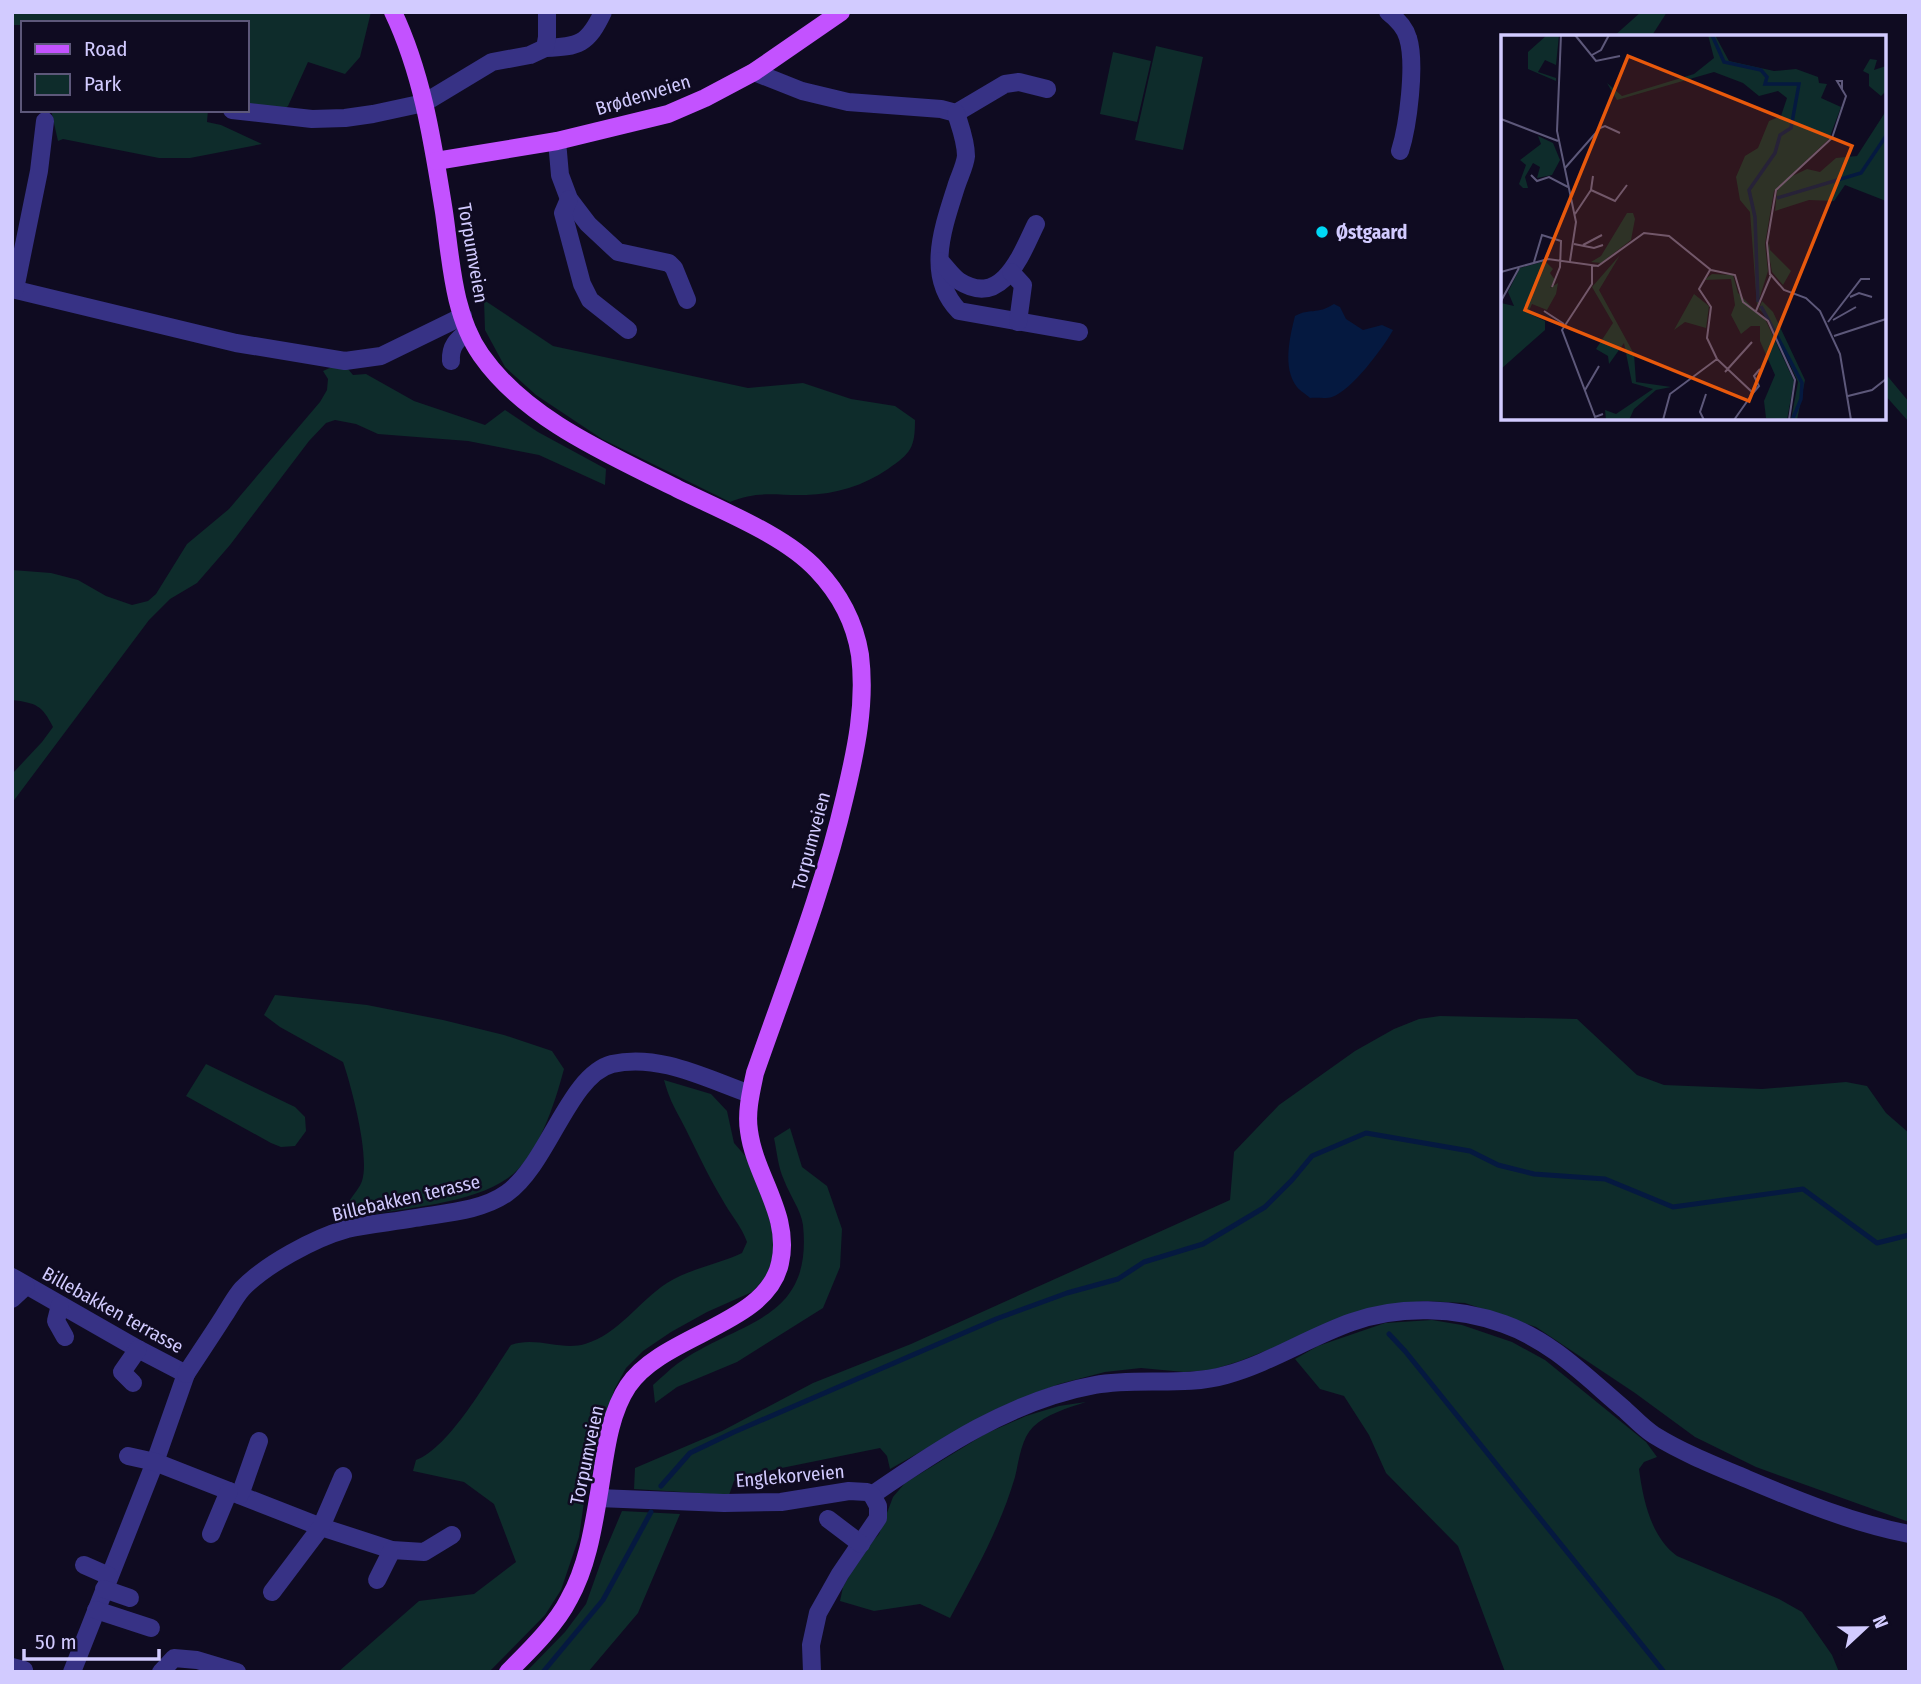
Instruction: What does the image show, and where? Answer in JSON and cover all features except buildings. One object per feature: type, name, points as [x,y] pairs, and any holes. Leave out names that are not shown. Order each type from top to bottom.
[{"type":"main road","name":"Torpumveien","points":[[393,12],[413,62],[424,103],[436,161],[456,294],[465,323],[483,358],[507,385],[576,437],[772,537],[809,561],[831,585],[846,610],[855,633],[862,677],[859,738],[827,869],[750,1094],[749,1130],[758,1163],[780,1218],[783,1242],[780,1264],[774,1280],[759,1299],[660,1356],[635,1377],[618,1404],[586,1557],[569,1601],[533,1647],[508,1672]]},
{"type":"main road","name":"Brødenveien","points":[[436,161],[557,141],[668,114],[754,72],[841,12]]},
{"type":"street","points":[[545,48],[547,12]]},
{"type":"street","points":[[248,112],[312,119],[345,118],[424,103],[492,62],[530,55],[545,48],[570,48],[582,43],[596,29],[603,12]]},
{"type":"street","points":[[1388,12],[1397,19],[1408,37],[1411,63],[1406,134],[1401,152]]},
{"type":"street","points":[[754,72],[802,91],[848,102],[941,109],[956,113],[1005,85],[1020,82],[1047,89]]},
{"type":"street","points":[[956,113],[964,138],[966,158],[948,211],[939,249],[941,285],[959,311],[1079,332]]},
{"type":"street","points":[[45,121],[39,171],[14,289],[236,343],[345,361],[381,356],[465,323]]},
{"type":"street","points":[[557,141],[560,175],[569,200],[588,224],[618,252],[669,263],[674,268],[687,300]]},
{"type":"street","points":[[569,200],[563,213],[582,284],[590,300],[628,330]]},
{"type":"street","points":[[940,261],[959,281],[975,287],[991,286],[1000,282],[1021,259],[1036,224]]},
{"type":"street","points":[[1011,272],[1023,285],[1018,322]]},
{"type":"street","points":[[451,361],[450,350],[465,323]]},
{"type":"street","name":"Billebakken terasse","points":[[186,1374],[241,1290],[267,1268],[295,1251],[346,1230],[460,1210],[506,1194],[532,1168],[579,1088],[597,1070],[639,1061],[667,1065],[750,1094]]},
{"type":"street","points":[[12,1299],[19,1281]]},
{"type":"street","name":"Billebakken terrasse","points":[[19,1281],[186,1374],[155,1462],[72,1672]]},
{"type":"street","points":[[60,1305],[56,1321],[65,1338]]},
{"type":"street","points":[[812,1672],[811,1645],[818,1613],[839,1574],[878,1518],[878,1506],[872,1495],[948,1444],[1025,1406],[1072,1390],[1098,1384],[1211,1379],[1242,1371],[1353,1321],[1383,1313],[1435,1310],[1476,1315],[1504,1324],[1564,1356],[1653,1434],[1713,1465],[1846,1517],[1909,1534]]},
{"type":"street","points":[[133,1383],[122,1372],[138,1349]]},
{"type":"street","points":[[211,1534],[259,1441]]},
{"type":"street","points":[[128,1456],[155,1462],[321,1527],[393,1550],[424,1552],[452,1535]]},
{"type":"street","points":[[272,1592],[321,1527],[343,1476]]},
{"type":"street","name":"Englekorveien","points":[[598,1497],[724,1503],[781,1502],[849,1491],[872,1495]]},
{"type":"street","points":[[828,1519],[861,1544]]},
{"type":"street","points":[[377,1580],[393,1550]]},
{"type":"street","points":[[84,1565],[130,1598]]},
{"type":"street","points":[[96,1610],[151,1628]]},
{"type":"street","points":[[161,1672],[174,1658],[197,1660],[237,1672]]},
{"type":"green space","points":[[12,12],[371,12],[360,57],[345,74],[308,62],[288,106],[275,115],[248,110],[248,21],[21,21],[21,25],[12,25]]},
{"type":"green space","points":[[1641,12],[1667,12],[1652,35],[1615,35]]},
{"type":"green space","points":[[1156,46],[1203,57],[1183,150],[1135,140]]},
{"type":"green space","points":[[1113,52],[1151,61],[1137,122],[1100,114]]},
{"type":"green space","points":[[51,112],[208,112],[207,122],[221,125],[262,144],[190,158],[159,158],[63,139],[58,141]]},
{"type":"green space","points":[[484,300],[553,346],[748,388],[803,383],[851,399],[895,406],[915,420],[913,444],[902,459],[888,469],[849,488],[817,494],[759,495],[730,502],[602,439],[536,395],[505,367],[485,330]]},
{"type":"green space","points":[[334,366],[348,369],[353,375],[366,374],[414,401],[485,425],[505,410],[538,432],[606,469],[605,485],[539,455],[468,441],[378,434],[356,424],[335,420],[326,423],[197,583],[170,599],[149,620],[12,803],[12,774],[53,727],[37,706],[12,700],[12,570],[51,573],[78,580],[106,596],[132,605],[148,601],[156,594],[187,544],[229,509],[320,402],[327,390],[328,379],[323,371]]},
{"type":"green space","points":[[1886,374],[1909,402],[1909,422],[1886,396]]},
{"type":"green space","points":[[275,995],[367,1005],[443,1020],[504,1035],[552,1051],[564,1069],[537,1143],[519,1169],[493,1187],[436,1204],[358,1217],[350,1200],[362,1181],[364,1156],[355,1105],[343,1062],[280,1027],[264,1015]]},
{"type":"green space","points":[[1440,1016],[1577,1019],[1637,1075],[1664,1085],[1762,1089],[1846,1082],[1867,1086],[1886,1113],[1909,1133],[1909,1522],[1756,1467],[1695,1437],[1536,1327],[1465,1303],[1424,1301],[1374,1308],[1211,1370],[1184,1372],[1141,1368],[1105,1372],[1059,1384],[996,1409],[890,1469],[887,1456],[880,1448],[742,1476],[734,1481],[729,1495],[634,1489],[635,1468],[722,1431],[813,1383],[911,1344],[1230,1200],[1234,1152],[1279,1105],[1355,1051],[1394,1029],[1419,1019]]},
{"type":"green space","points":[[206,1064],[295,1107],[305,1117],[306,1131],[295,1146],[281,1147],[271,1143],[186,1096]]},
{"type":"green space","points":[[664,1080],[711,1094],[727,1111],[734,1143],[748,1159],[764,1199],[773,1233],[773,1256],[767,1276],[752,1292],[671,1332],[643,1351],[626,1368],[614,1390],[597,1460],[586,1488],[579,1537],[561,1590],[545,1615],[489,1672],[338,1672],[419,1601],[474,1594],[516,1562],[494,1504],[464,1482],[413,1471],[416,1460],[429,1453],[455,1426],[511,1345],[530,1342],[567,1346],[585,1344],[619,1325],[667,1283],[742,1253],[747,1242],[745,1236],[706,1170],[671,1101]]},
{"type":"green space","points":[[790,1128],[802,1167],[827,1186],[842,1229],[840,1267],[823,1308],[737,1362],[677,1387],[655,1403],[653,1385],[671,1369],[700,1349],[767,1315],[784,1300],[796,1282],[803,1257],[803,1225],[782,1175],[774,1138]]},
{"type":"green space","points":[[1432,1320],[1462,1325],[1512,1342],[1545,1360],[1646,1442],[1657,1457],[1644,1462],[1639,1469],[1643,1493],[1655,1528],[1668,1548],[1677,1556],[1779,1599],[1802,1612],[1832,1655],[1839,1672],[1505,1672],[1458,1546],[1386,1473],[1369,1435],[1344,1396],[1320,1389],[1295,1359],[1318,1346],[1385,1323]]},
{"type":"green space","points":[[1086,1402],[1051,1415],[1038,1422],[1029,1432],[1002,1514],[950,1618],[920,1604],[874,1611],[840,1601],[843,1587],[863,1552],[879,1534],[893,1497],[905,1483],[985,1434],[1026,1416],[1059,1406]]},
{"type":"green space","points":[[622,1511],[680,1514],[638,1613],[588,1672],[526,1672],[565,1632],[586,1604]]},
{"type":"water","points":[[1334,304],[1340,307],[1346,319],[1363,330],[1382,325],[1393,330],[1375,357],[1340,393],[1327,398],[1310,398],[1292,379],[1288,361],[1295,316]]},
{"type":"waterway","points":[[661,1486],[690,1453],[734,1432],[996,1319],[1067,1293],[1118,1279],[1144,1262],[1203,1244],[1265,1207],[1312,1156],[1366,1133],[1470,1151],[1498,1165],[1534,1174],[1605,1179],[1673,1207],[1803,1189],[1877,1243],[1909,1235]]},
{"type":"waterway","points":[[1389,1334],[1664,1672]]},
{"type":"waterway","points":[[543,1672],[603,1600],[651,1512]]},
{"type":"place","name":"Østgaard","points":[[1322,232]]}]
